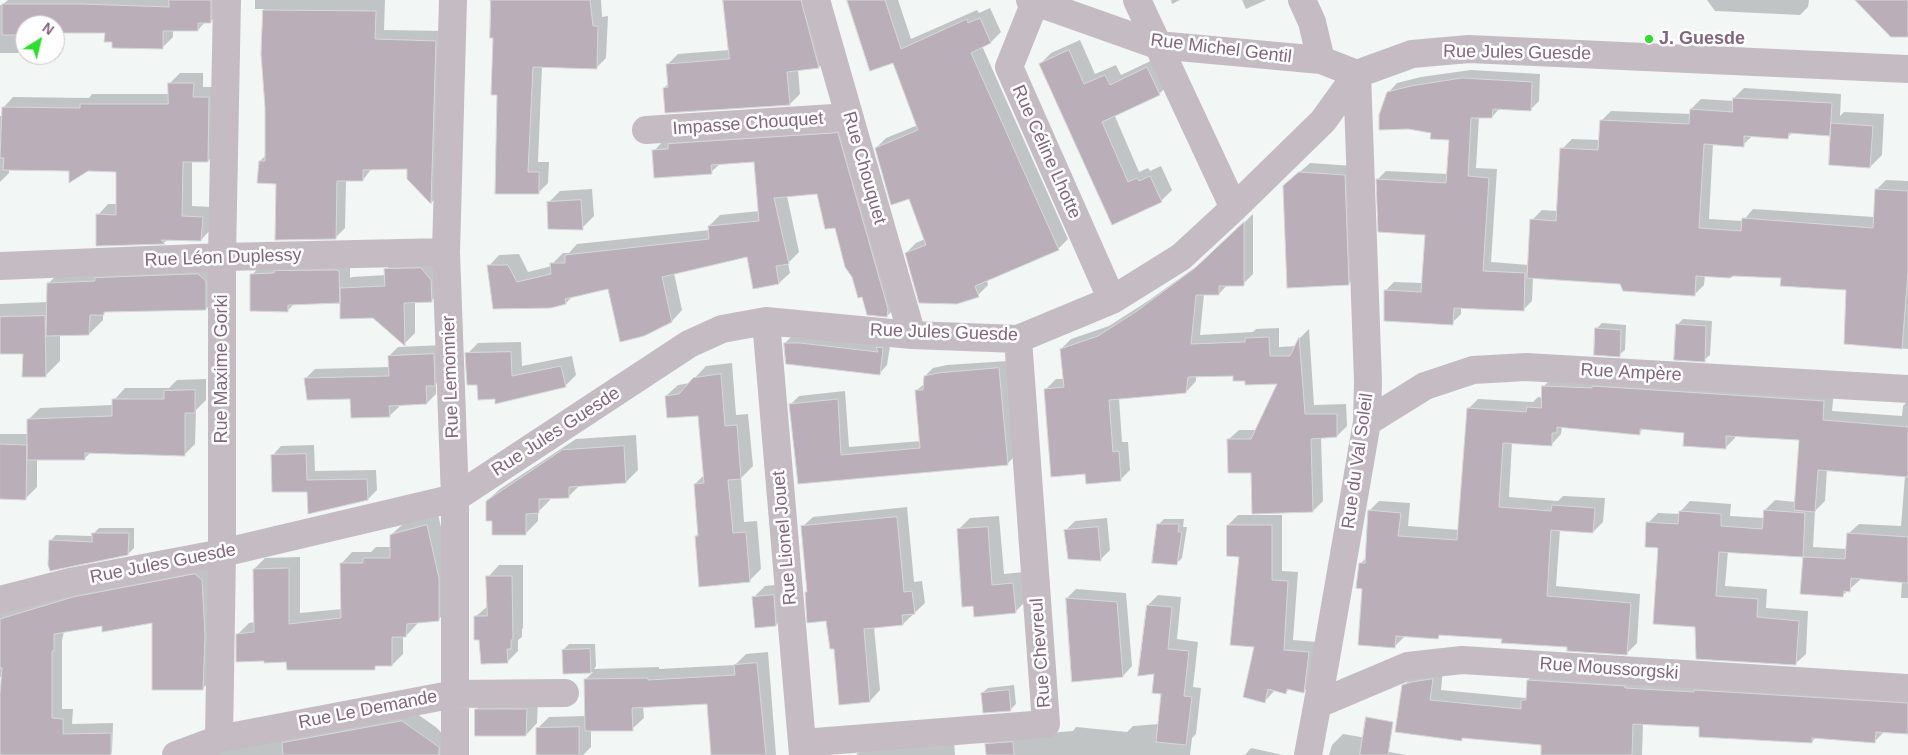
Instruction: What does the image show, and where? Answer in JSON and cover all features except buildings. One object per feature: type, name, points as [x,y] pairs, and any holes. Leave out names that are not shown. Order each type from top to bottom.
[{"type":"street","name":"Rue Maxime Gorki","points":[[219,739],[222,553],[222,257],[227,0]]},
{"type":"street","name":"Rue Lemonnier","points":[[454,0],[446,252],[456,498],[455,755]]},
{"type":"street","name":"Rue Chouquet","points":[[816,0],[912,336]]},
{"type":"street","points":[[1136,0],[1234,208]]},
{"type":"street","points":[[1302,0],[1312,22],[1321,60]]},
{"type":"street","name":"Rue Michel Gentil","points":[[1032,1],[1157,45],[1321,60],[1357,74]]},
{"type":"street","name":"Rue Céline Lhotte","points":[[1032,1],[1009,67],[1112,300]]},
{"type":"street","name":"Rue Jules Guesde","points":[[0,600],[70,582],[222,553],[456,498],[689,344],[722,329],[766,321],[912,336],[1018,339],[1112,300],[1181,257],[1323,121],[1357,74],[1412,54],[1469,49],[1908,69]]},
{"type":"street","name":"Rue du Val Soleil","points":[[1308,755],[1367,422],[1368,381],[1357,74]]},
{"type":"street","name":"Impasse Chouquet","points":[[646,130],[849,117]]},
{"type":"street","name":"Rue Léon Duplessy","points":[[0,266],[222,257],[446,252]]},
{"type":"street","name":"Rue Lionel Jouet","points":[[766,321],[803,749]]},
{"type":"street","name":"Rue Chevreul","points":[[803,749],[1046,724],[1018,339]]},
{"type":"street","name":"Rue Ampère","points":[[1367,422],[1425,386],[1473,370],[1499,368],[1526,367],[1908,389]]},
{"type":"street","name":"Rue Moussorgski","points":[[1318,704],[1408,666],[1462,660],[1908,688]]},
{"type":"street","name":"Rue Le Demande","points":[[176,755],[219,739],[455,694],[565,693]]},
{"type":"place","name":"J. Guesde","points":[[1649,39]]}]
